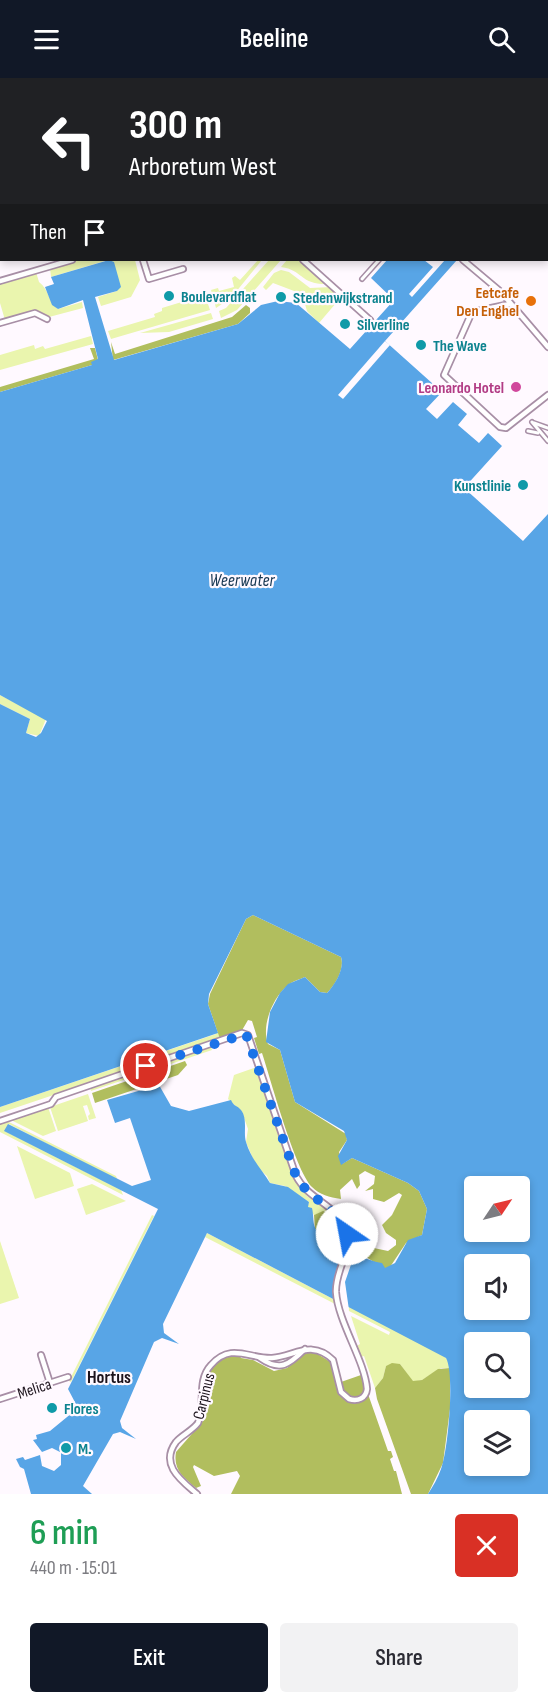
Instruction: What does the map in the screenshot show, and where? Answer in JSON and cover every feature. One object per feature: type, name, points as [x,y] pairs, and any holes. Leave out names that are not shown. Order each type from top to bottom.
[{"type":"street","points":[[49,261],[51,266]]},
{"type":"street","points":[[0,280],[68,261]]},
{"type":"street","points":[[143,261],[149,279],[183,269]]},
{"type":"street","points":[[304,261],[370,320]]},
{"type":"street","points":[[362,279],[378,261]]},
{"type":"street","points":[[464,261],[510,304],[548,347]]},
{"type":"street","points":[[510,304],[472,312],[444,375],[500,427],[506,428],[548,395]]},
{"type":"street","points":[[0,323],[35,313],[47,319]]},
{"type":"street","points":[[548,428],[532,422],[548,441]]},
{"type":"street","points":[[528,430],[540,433]]},
{"type":"street","points":[[0,1122],[51,1104],[56,1096],[246,1034],[296,1176],[307,1193],[340,1218],[348,1242],[337,1283],[339,1305],[367,1389],[363,1398],[356,1401],[349,1399],[341,1392],[333,1360],[319,1350],[305,1349]]},
{"type":"street","name":"Carpinus","points":[[258,1356],[274,1366],[282,1367],[292,1362],[305,1349]]},
{"type":"street","name":"Carpinus","points":[[197,1494],[174,1474],[171,1460],[177,1442],[195,1427],[200,1419],[204,1375],[216,1360],[229,1354],[244,1352],[271,1358],[305,1349]]},
{"type":"street","points":[[41,1355],[50,1383]]},
{"type":"street","name":"Melica","points":[[0,1399],[68,1377]]},
{"type":"green space","points":[[76,261],[105,261],[51,277],[50,268]]},
{"type":"green space","points":[[108,261],[135,261],[140,280],[131,297],[101,306],[98,297],[117,291]]},
{"type":"green space","points":[[257,261],[261,261],[231,298],[216,308],[211,290],[218,288],[219,291],[234,287],[232,278],[235,276],[240,280]]},
{"type":"green space","points":[[268,261],[280,261],[237,310],[221,318],[219,311],[226,308]]},
{"type":"green space","points":[[286,261],[302,261],[329,284],[312,282],[294,271],[281,267]]},
{"type":"green space","points":[[281,270],[289,272],[310,288],[332,287],[342,296],[319,323],[307,311],[302,294],[273,283],[266,290],[263,287],[274,273]]},
{"type":"green space","points":[[36,272],[39,282],[58,309],[82,302],[83,308],[49,317],[34,310],[5,320],[0,303],[0,283]]},
{"type":"green space","points":[[204,292],[210,310],[111,339],[108,331],[155,317],[154,314],[162,311],[162,308],[198,297],[197,294]]},
{"type":"green space","points":[[246,305],[250,308],[250,313],[238,324],[113,360],[111,342],[115,354],[232,317]]},
{"type":"green space","points":[[211,313],[213,319],[169,332],[140,333]]},
{"type":"green space","points":[[91,336],[93,344],[0,370],[0,355],[34,345],[35,349],[43,346],[45,349]]},
{"type":"green space","points":[[90,348],[95,348],[98,360],[92,365],[0,392],[0,387],[94,359]]},
{"type":"green space","points":[[0,695],[46,719],[39,736],[26,733],[30,719],[0,704]]},
{"type":"green space","points":[[253,915],[341,957],[342,967],[327,993],[320,992],[305,977],[291,983],[282,991],[267,1020],[266,1037],[268,1044],[280,1050],[295,1102],[346,1134],[347,1140],[339,1152],[342,1164],[352,1158],[408,1183],[419,1191],[427,1209],[422,1235],[406,1243],[390,1267],[385,1269],[366,1257],[369,1247],[388,1251],[396,1245],[396,1240],[386,1233],[382,1225],[392,1215],[402,1195],[399,1193],[384,1202],[373,1199],[373,1189],[365,1191],[374,1184],[375,1176],[365,1171],[359,1175],[360,1185],[357,1189],[352,1179],[340,1190],[341,1199],[315,1190],[305,1177],[298,1162],[262,1053],[259,1054],[252,1021],[248,1020],[241,1032],[220,1039],[208,1004],[210,994],[246,919]]},
{"type":"green space","points":[[216,1027],[220,1039],[0,1113],[0,1107],[216,1034]]},
{"type":"green space","points":[[211,1046],[212,1050],[91,1091],[90,1087]]},
{"type":"green space","points":[[185,1061],[187,1065],[178,1075],[95,1103],[92,1093]]},
{"type":"green space","points":[[257,1067],[294,1177],[307,1196],[333,1214],[325,1211],[314,1215],[307,1207],[309,1202],[285,1186],[270,1183],[267,1176],[256,1166],[246,1142],[248,1129],[242,1112],[228,1099],[234,1075]]},
{"type":"green space","points":[[88,1094],[96,1118],[89,1120],[87,1105],[83,1106],[88,1121],[58,1131],[50,1107]]},
{"type":"green space","points":[[48,1107],[56,1131],[43,1136],[11,1120]]},
{"type":"green space","points":[[7,1121],[116,1176],[118,1181],[9,1124],[5,1131],[121,1190],[123,1195],[0,1132],[0,1124]]},
{"type":"green space","points":[[17,1146],[70,1173],[74,1186],[35,1199]]},
{"type":"green space","points":[[92,1184],[126,1201],[86,1215],[77,1189]]},
{"type":"green space","points":[[323,1211],[334,1216],[341,1225],[345,1236],[345,1249],[315,1229],[314,1215]]},
{"type":"green space","points":[[152,1215],[154,1216],[71,1382],[69,1381]]},
{"type":"green space","points":[[207,1233],[335,1300],[337,1305],[205,1237]]},
{"type":"green space","points":[[0,1241],[19,1298],[0,1304]]},
{"type":"green space","points":[[348,1306],[441,1353],[448,1360],[450,1368],[441,1368],[422,1380],[413,1382],[400,1364],[386,1366],[383,1378],[375,1388],[364,1356],[361,1357],[357,1346],[360,1344],[351,1316],[389,1335],[390,1332],[349,1311]]},
{"type":"green space","points":[[313,1351],[332,1363],[339,1392],[346,1400],[359,1402],[368,1394],[388,1451],[391,1451],[393,1457],[390,1459],[402,1494],[231,1494],[240,1476],[237,1471],[214,1476],[194,1465],[201,1486],[196,1488],[183,1477],[176,1464],[176,1452],[204,1420],[204,1383],[210,1369],[221,1359],[239,1354],[241,1358],[253,1360],[274,1371],[287,1368],[304,1354]]},
{"type":"green space","points":[[392,1363],[400,1364],[413,1381],[422,1380],[438,1369],[450,1368],[450,1409],[443,1463],[428,1494],[411,1494],[377,1399],[375,1388],[383,1378],[386,1366]]},
{"type":"green space","points":[[361,1375],[365,1392],[357,1398],[350,1397],[344,1391],[341,1382]]},
{"type":"water","name":"Weerwater","points":[[106,261],[114,262],[121,287],[117,291],[95,297],[114,360],[238,324],[261,305],[278,301],[296,303],[350,349],[394,300],[371,278],[386,261],[425,261],[433,267],[409,294],[412,297],[444,261],[456,261],[385,341],[442,392],[426,409],[437,419],[453,402],[467,414],[458,425],[479,443],[488,433],[502,446],[464,488],[523,541],[548,514],[548,1494],[428,1494],[440,1472],[446,1446],[450,1413],[450,1380],[446,1358],[207,1233],[163,1324],[164,1333],[179,1344],[162,1338],[154,1342],[120,1421],[122,1428],[136,1439],[120,1432],[113,1434],[83,1486],[92,1494],[31,1494],[24,1469],[20,1467],[16,1459],[23,1457],[25,1460],[40,1455],[42,1466],[54,1471],[61,1465],[61,1453],[66,1455],[72,1452],[72,1446],[67,1442],[61,1445],[60,1452],[52,1448],[42,1452],[33,1440],[37,1439],[36,1435],[50,1431],[78,1408],[68,1389],[158,1209],[4,1131],[8,1124],[132,1186],[151,1180],[130,1118],[115,1123],[107,1100],[159,1085],[171,1106],[189,1111],[231,1100],[243,1114],[248,1148],[270,1183],[288,1187],[309,1202],[308,1207],[312,1208],[314,1226],[321,1235],[347,1250],[382,1263],[385,1268],[395,1263],[408,1240],[422,1235],[427,1209],[419,1191],[408,1183],[352,1158],[341,1165],[338,1156],[347,1140],[344,1131],[295,1102],[280,1050],[266,1042],[270,1012],[280,993],[288,984],[305,977],[320,992],[327,993],[338,976],[342,961],[341,957],[253,915],[246,919],[209,994],[208,1004],[218,1033],[0,1107],[0,704],[30,719],[26,733],[36,737],[41,733],[47,721],[0,695],[0,392],[92,365],[91,362],[98,359],[83,300],[58,309],[52,305],[45,287],[54,284],[51,277]]},
{"type":"pier","points":[[385,341],[390,345],[343,399],[338,395]]},
{"type":"pier","points":[[346,1246],[356,1250],[345,1282],[349,1310],[336,1304],[334,1291],[334,1279]]},
{"type":"place","name":"Boulevardflat","points":[[169,296]]},
{"type":"place","name":"Stedenwijkstrand","points":[[281,297]]},
{"type":"place","name":"Eetcafe Den Enghel","points":[[531,301]]},
{"type":"place","name":"Silverline","points":[[345,324]]},
{"type":"place","name":"The Wave","points":[[421,345]]},
{"type":"place","name":"Leonardo Hotel","points":[[516,387]]},
{"type":"place","name":"Kunstlinie","points":[[523,485]]},
{"type":"place","name":"Flores","points":[[52,1408]]},
{"type":"place","name":"M.","points":[[66,1448]]},
{"type":"district","name":"Hortus","points":[[109,1377]]},
{"type":"route","points":[[146,1066],[242,1033],[248,1035],[296,1176],[307,1193],[340,1218],[347,1234]]}]
